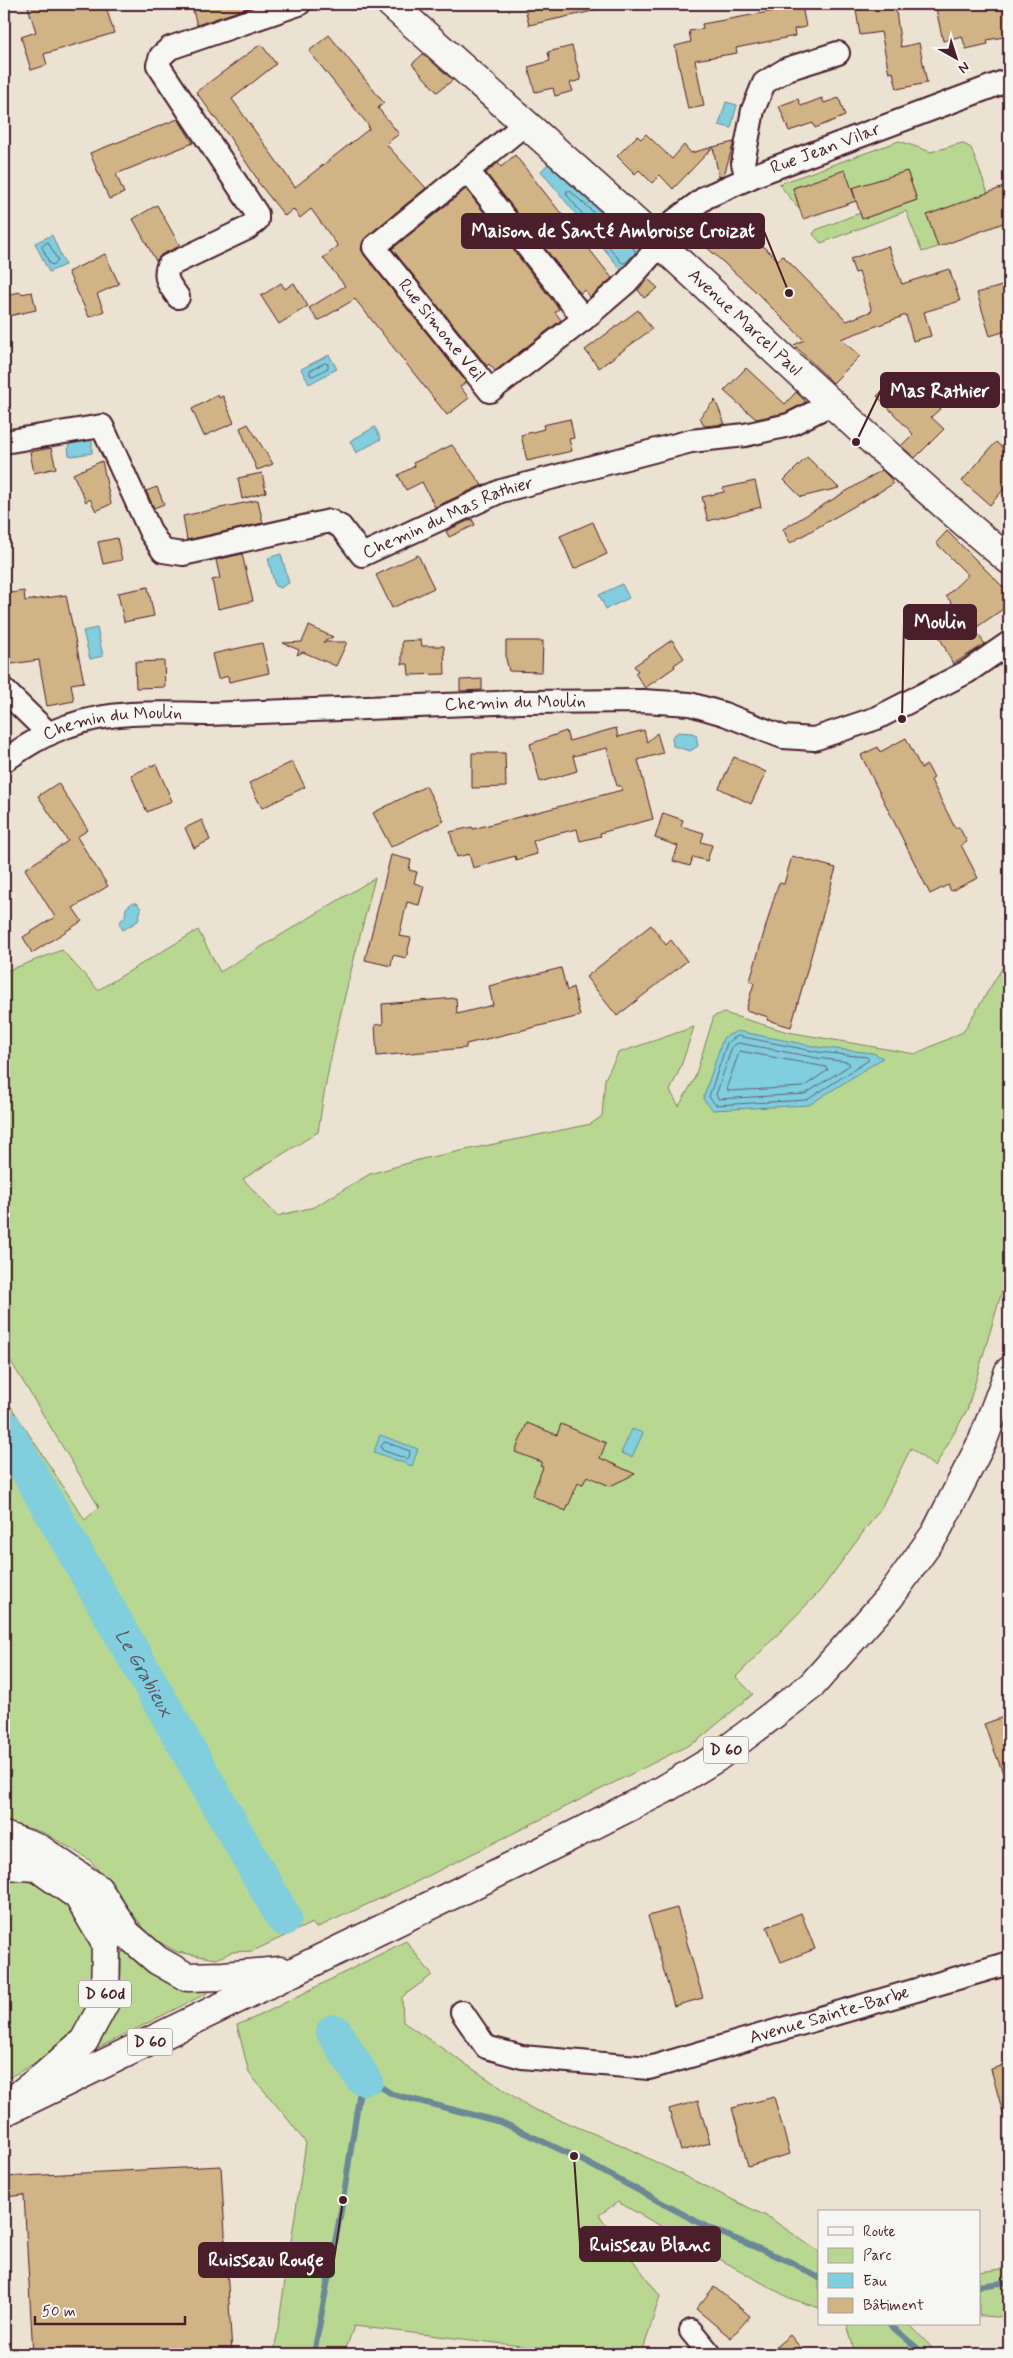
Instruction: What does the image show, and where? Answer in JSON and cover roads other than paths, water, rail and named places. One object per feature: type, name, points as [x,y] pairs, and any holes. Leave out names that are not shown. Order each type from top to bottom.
[{"type":"main road","name":"Avenue Marcel Paul","points":[[391,4],[660,245],[831,404],[947,508],[1009,560]]},
{"type":"main road","name":"D 60","points":[[4,2112],[518,1863],[663,1790],[716,1758],[811,1686],[889,1598],[935,1534],[983,1440],[1009,1371]]},
{"type":"main road","points":[[4,1836],[40,1849],[98,1889],[127,1934],[157,1960],[187,1977],[224,1976],[296,1969]]},
{"type":"main road","name":"D 60d","points":[[4,1864],[37,1867],[78,1896],[106,1944],[105,2002],[84,2041],[43,2077],[4,2106]]},
{"type":"street","points":[[178,297],[167,282],[165,273],[168,266],[248,228],[257,220],[257,214],[158,65],[161,56],[170,48],[299,4]]},
{"type":"street","points":[[747,179],[743,163],[753,110],[764,82],[787,69],[838,53]]},
{"type":"street","name":"Rue Jean Vilar","points":[[660,245],[674,222],[706,197],[747,179],[1009,80]]},
{"type":"street","name":"Rue Simone Veil","points":[[525,124],[374,247],[490,392],[584,319],[626,283],[660,245]]},
{"type":"street","points":[[468,171],[584,319]]},
{"type":"street","name":"Chemin du Mas Rathier","points":[[4,442],[102,426],[152,534],[163,551],[183,554],[330,521],[341,527],[362,555],[380,549],[501,491],[691,441],[745,435],[789,425],[831,404]]},
{"type":"street","name":"Chemin du Moulin","points":[[4,760],[49,734],[69,725],[106,717],[157,713],[208,714],[293,709],[643,701],[690,704],[724,714],[783,737],[814,739],[877,718],[967,672],[1009,642]]},
{"type":"street","points":[[4,690],[49,734]]},
{"type":"street","name":"Avenue Sainte-Barbe","points":[[462,2012],[486,2046],[522,2057],[649,2068],[1009,1963]]},
{"type":"street","points":[[691,2331],[710,2354]]},
{"type":"water","points":[[726,102],[737,105],[731,128],[719,125]]},
{"type":"water","points":[[548,164],[643,251],[623,272],[541,171]]},
{"type":"water","points":[[52,235],[65,265],[49,272],[35,243]]},
{"type":"water","points":[[329,355],[337,369],[309,384],[301,369]]},
{"type":"water","points":[[375,427],[381,439],[356,453],[350,441]]},
{"type":"water","points":[[90,440],[92,442],[92,453],[69,455],[68,446],[70,444]]},
{"type":"water","points":[[281,554],[289,583],[280,588],[275,586],[268,558]]},
{"type":"water","points":[[622,584],[629,598],[606,609],[599,595]]},
{"type":"water","points":[[97,628],[103,656],[90,659],[83,631]]},
{"type":"water","points":[[678,732],[696,735],[698,746],[690,751],[673,746],[672,737]]},
{"type":"water","points":[[132,903],[137,903],[141,909],[138,921],[123,930],[119,923],[125,916],[126,908]]},
{"type":"water","points":[[737,1031],[818,1047],[873,1053],[883,1058],[809,1105],[713,1110],[703,1099],[723,1038]]},
{"type":"water","points":[[632,1429],[643,1433],[632,1457],[621,1453]]},
{"type":"water","points":[[380,1435],[418,1449],[412,1466],[374,1452]]},
{"type":"waterway","name":"Le Grabieux","points":[[4,1428],[284,1918]]},
{"type":"waterway","name":"Le Grabieux","points":[[334,2032],[362,2077]]},
{"type":"waterway","points":[[314,2354],[343,2200],[362,2077]]},
{"type":"waterway","points":[[362,2077],[373,2082]]},
{"type":"waterway","points":[[373,2082],[392,2094],[501,2122],[574,2156],[709,2228],[791,2262],[818,2277]]},
{"type":"waterway","points":[[980,2286],[1009,2282]]},
{"type":"waterway","points":[[891,2326],[924,2354]]},
{"type":"place","name":"Maison de Santé Ambroise Croizat","points":[[789,293]]},
{"type":"place","name":"Mas Rathier","points":[[856,442]]},
{"type":"place","name":"Moulin","points":[[902,719]]},
{"type":"place","name":"Ruisseau Blanc","points":[[574,2156]]},
{"type":"place","name":"Ruisseau Rouge","points":[[343,2200]]}]
